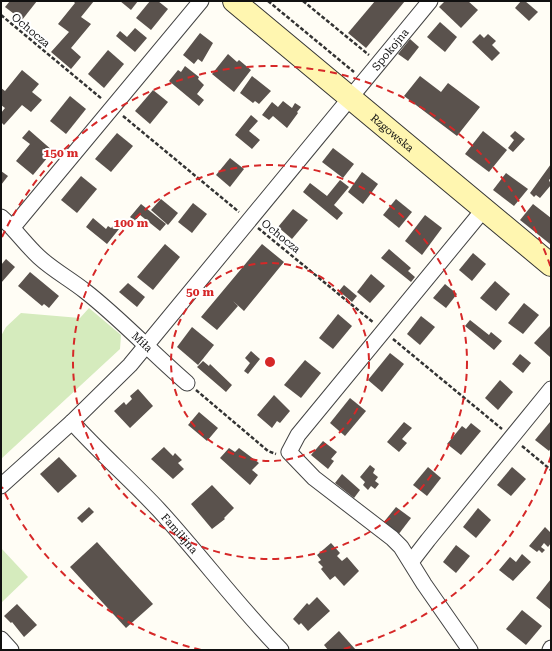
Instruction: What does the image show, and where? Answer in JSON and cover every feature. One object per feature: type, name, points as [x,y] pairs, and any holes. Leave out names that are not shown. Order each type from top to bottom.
[{"type":"main road","name":"Rzgowska","points":[[234,1],[551,265]]},
{"type":"street","points":[[13,227],[201,1]]},
{"type":"street","name":"Spokojna","points":[[1,486],[72,422],[130,365],[144,346],[428,2]]},
{"type":"street","points":[[470,650],[424,584],[411,562],[392,538],[314,478],[289,452],[298,435],[484,209]]},
{"type":"street","name":"Miła","points":[[1,217],[13,227],[24,242],[40,258],[85,291],[131,331],[144,346],[188,382]]},
{"type":"street","points":[[411,562],[551,389]]},
{"type":"street","name":"Familijna","points":[[72,422],[96,449],[121,470],[160,512],[235,600],[281,650]]},
{"type":"street","points":[[1,639],[11,650]]},
{"type":"path","points":[[268,1],[354,72]]},
{"type":"path","points":[[303,1],[378,63]]},
{"type":"path","name":"Ochocza","points":[[1,15],[551,470]]},
{"type":"path","points":[[188,382],[268,451],[277,455],[289,452]]},
{"type":"green space","points":[[89,308],[121,335],[120,349],[1,459],[1,336],[6,327],[21,313],[80,318]]},
{"type":"green space","points":[[1,548],[28,577],[1,603]]},
{"type":"building","points":[[10,1],[37,1],[22,20],[5,7]]},
{"type":"building","points":[[73,1],[94,1],[81,17],[91,24],[71,48],[81,57],[71,69],[51,52],[69,32],[58,24],[75,3]]},
{"type":"building","points":[[120,1],[138,1],[131,10]]},
{"type":"building","points":[[150,1],[158,1],[168,9],[151,30],[136,18]]},
{"type":"building","points":[[375,1],[405,1],[366,48],[348,33]]},
{"type":"building","points":[[445,1],[468,1],[478,10],[461,28],[439,7]]},
{"type":"building","points":[[521,1],[525,1],[538,12],[529,21],[515,8]]},
{"type":"building","points":[[440,22],[457,37],[445,52],[427,37]]},
{"type":"building","points":[[135,28],[147,38],[135,52],[116,36],[120,31],[127,37]]},
{"type":"building","points":[[200,33],[213,43],[202,62],[198,59],[194,64],[183,55]]},
{"type":"building","points":[[480,34],[484,38],[488,34],[496,41],[492,45],[500,53],[492,61],[472,42]]},
{"type":"building","points":[[410,39],[419,47],[408,61],[398,54]]},
{"type":"building","points":[[108,50],[124,64],[104,88],[88,74]]},
{"type":"building","points":[[228,54],[237,62],[239,60],[251,70],[234,92],[212,74]]},
{"type":"building","points":[[185,66],[199,77],[198,79],[204,85],[197,94],[204,100],[199,106],[169,81],[178,70],[181,72]]},
{"type":"building","points":[[22,70],[39,84],[32,92],[42,100],[31,112],[22,105],[4,125],[1,122],[1,113],[5,108],[1,105],[1,88],[5,91]]},
{"type":"building","points":[[252,76],[271,91],[259,104],[255,101],[253,103],[240,93]]},
{"type":"building","points":[[420,76],[441,92],[448,83],[480,107],[457,136],[404,96]]},
{"type":"building","points":[[153,90],[168,102],[150,124],[135,111]]},
{"type":"building","points":[[70,96],[86,109],[66,134],[50,121]]},
{"type":"building","points":[[283,101],[292,108],[295,103],[301,107],[287,128],[273,116],[269,120],[262,115],[272,102],[278,107]]},
{"type":"building","points":[[251,115],[258,121],[249,131],[260,140],[252,149],[235,135]]},
{"type":"building","points":[[29,130],[53,151],[33,175],[16,161],[30,144],[22,138]]},
{"type":"building","points":[[483,131],[507,150],[489,172],[465,154]]},
{"type":"building","points":[[515,131],[525,139],[513,152],[508,148],[514,140],[510,136]]},
{"type":"building","points":[[117,133],[133,146],[111,172],[95,159]]},
{"type":"building","points":[[333,148],[354,164],[343,178],[322,162]]},
{"type":"building","points":[[230,158],[244,169],[230,187],[216,175]]},
{"type":"building","points":[[551,164],[551,178],[549,180],[551,185],[540,198],[536,195],[534,197],[530,193]]},
{"type":"building","points":[[1,171],[8,176],[1,185]]},
{"type":"building","points":[[362,172],[378,184],[363,204],[348,192]]},
{"type":"building","points":[[506,173],[528,189],[514,206],[493,190]]},
{"type":"building","points":[[81,176],[97,189],[77,213],[61,200]]},
{"type":"building","points":[[340,180],[349,187],[334,205],[343,213],[337,220],[303,192],[310,183],[327,196]]},
{"type":"building","points":[[161,199],[178,213],[168,225],[151,210]]},
{"type":"building","points":[[396,199],[412,212],[399,228],[383,215]]},
{"type":"building","points":[[193,203],[207,214],[192,233],[178,222]]},
{"type":"building","points":[[141,204],[166,224],[160,231],[140,215],[135,221],[130,217]]},
{"type":"building","points":[[533,204],[551,218],[550,244],[520,220]]},
{"type":"building","points":[[293,209],[308,220],[292,239],[278,227]]},
{"type":"building","points":[[425,215],[442,228],[422,255],[405,241]]},
{"type":"building","points":[[93,218],[106,229],[108,226],[111,228],[114,225],[119,229],[107,244],[86,227]]},
{"type":"building","points":[[165,244],[180,257],[153,290],[137,277]]},
{"type":"building","points":[[262,244],[284,262],[244,311],[233,301],[238,306],[217,330],[201,317]]},
{"type":"building","points":[[389,249],[411,268],[408,271],[415,277],[411,282],[381,258]]},
{"type":"building","points":[[473,253],[486,264],[472,281],[459,270]]},
{"type":"building","points":[[6,259],[15,267],[1,283],[1,265]]},
{"type":"building","points":[[30,272],[59,296],[49,308],[44,304],[42,306],[18,286]]},
{"type":"building","points":[[371,274],[385,286],[370,303],[357,292]]},
{"type":"building","points":[[495,281],[510,294],[496,311],[480,298]]},
{"type":"building","points":[[128,283],[145,297],[137,307],[119,292]]},
{"type":"building","points":[[445,284],[457,294],[446,308],[433,298]]},
{"type":"building","points":[[344,285],[357,296],[352,302],[339,291]]},
{"type":"building","points":[[524,303],[539,315],[523,334],[508,323]]},
{"type":"building","points":[[338,314],[352,326],[333,349],[319,338]]},
{"type":"building","points":[[421,316],[435,327],[420,345],[407,334]]},
{"type":"building","points":[[470,320],[489,335],[491,332],[502,341],[494,350],[465,326]]},
{"type":"building","points":[[550,326],[551,327],[550,357],[534,343]]},
{"type":"building","points":[[192,327],[214,345],[198,365],[177,347]]},
{"type":"building","points":[[251,351],[260,359],[248,374],[244,371],[250,363],[245,358]]},
{"type":"building","points":[[390,353],[404,364],[382,392],[368,380]]},
{"type":"building","points":[[520,354],[531,363],[523,373],[512,364]]},
{"type":"building","points":[[305,360],[321,373],[301,398],[284,385]]},
{"type":"building","points":[[203,361],[209,366],[210,364],[232,385],[226,392],[197,367]]},
{"type":"building","points":[[500,380],[513,392],[498,410],[485,398]]},
{"type":"building","points":[[138,389],[153,406],[130,428],[114,411],[124,402],[126,405],[132,399],[130,396]]},
{"type":"building","points":[[274,395],[290,411],[280,423],[277,421],[272,428],[257,415]]},
{"type":"building","points":[[350,398],[366,411],[345,436],[330,423]]},
{"type":"building","points":[[199,412],[218,428],[207,441],[188,425]]},
{"type":"building","points":[[404,422],[412,428],[402,439],[407,443],[399,452],[387,442]]},
{"type":"building","points":[[550,422],[551,448],[549,451],[535,440]]},
{"type":"building","points":[[471,423],[481,431],[461,455],[447,444],[462,426],[466,429]]},
{"type":"building","points":[[323,441],[337,452],[331,459],[334,461],[328,469],[311,455]]},
{"type":"building","points":[[164,447],[173,456],[175,453],[182,460],[178,463],[184,469],[173,479],[151,459]]},
{"type":"building","points":[[229,448],[235,452],[239,448],[259,463],[252,470],[258,475],[250,485],[220,458]]},
{"type":"building","points":[[59,457],[77,476],[58,493],[40,474]]},
{"type":"building","points":[[370,465],[375,469],[373,473],[378,477],[375,481],[379,484],[375,489],[371,486],[368,490],[363,485],[365,482],[360,477]]},
{"type":"building","points":[[428,467],[441,478],[427,496],[413,485]]},
{"type":"building","points":[[512,467],[526,479],[511,496],[497,485]]},
{"type":"building","points":[[342,474],[360,490],[354,498],[335,483]]},
{"type":"building","points":[[212,485],[234,508],[224,518],[225,519],[212,529],[191,504]]},
{"type":"building","points":[[89,507],[94,512],[82,523],[77,518]]},
{"type":"building","points":[[396,507],[411,518],[398,535],[383,523]]},
{"type":"building","points":[[478,508],[491,520],[476,538],[463,527]]},
{"type":"building","points":[[545,527],[551,533],[551,543],[548,547],[544,543],[541,547],[545,550],[542,553],[539,550],[537,552],[529,546]]},
{"type":"building","points":[[97,542],[153,604],[126,628],[70,567]]},
{"type":"building","points":[[331,543],[340,553],[337,556],[342,561],[347,557],[359,571],[344,586],[335,576],[330,580],[321,569],[323,567],[318,562],[321,560],[317,555]]},
{"type":"building","points":[[456,545],[470,556],[456,573],[443,562]]},
{"type":"building","points":[[522,554],[531,562],[513,581],[499,570],[510,557],[516,562]]},
{"type":"building","points":[[551,579],[551,610],[536,598]]},
{"type":"building","points":[[317,597],[330,611],[308,631],[301,623],[299,625],[293,619],[307,603],[309,605]]},
{"type":"building","points":[[17,604],[37,625],[24,637],[12,622],[11,623],[4,616]]},
{"type":"building","points":[[522,610],[542,626],[526,645],[506,629]]},
{"type":"building","points":[[339,631],[356,650],[328,650],[324,645]]}]
